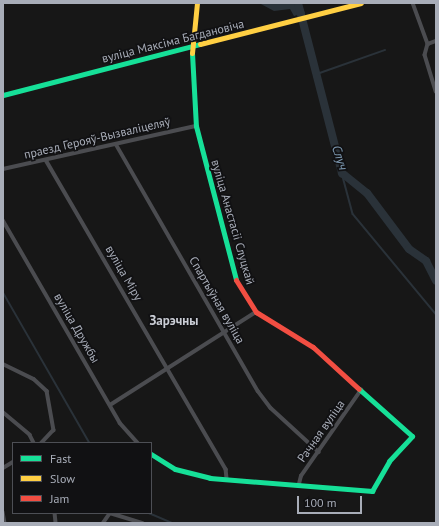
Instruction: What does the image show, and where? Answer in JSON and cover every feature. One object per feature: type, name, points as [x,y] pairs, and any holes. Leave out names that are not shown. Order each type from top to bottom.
[{"type":"street","name":"вуліца Анастасіі Слуцкай","points":[[197,3],[192,46],[196,126],[238,286],[256,312],[313,347],[412,436],[389,461],[372,491],[299,484]]},
{"type":"street","name":"вуліца Максіма Багдановіча","points":[[348,7],[354,3]]},
{"type":"street","name":"вуліца Максіма Багдановіча","points":[[3,95],[361,3]]},
{"type":"street","points":[[413,3],[428,44],[425,55],[436,91]]},
{"type":"street","points":[[428,44],[436,41]]},
{"type":"street","name":"праезд Герояў-Вызваліцеляў","points":[[3,169],[196,126]]},
{"type":"street","name":"Спартыўная вуліца","points":[[116,144],[271,408],[319,452]]},
{"type":"street","name":"вуліца Міру","points":[[46,160],[228,473],[227,479]]},
{"type":"street","name":"вуліца Дружбы","points":[[3,220],[120,423],[137,442]]},
{"type":"street","points":[[110,405],[256,312]]},
{"type":"street","points":[[3,364],[34,379],[47,391],[54,430],[43,442]]},
{"type":"street","name":"Рачная вуліца","points":[[299,484],[301,476],[361,390]]},
{"type":"street","points":[[3,412],[30,435],[34,442]]},
{"type":"street","points":[[152,455],[176,469],[192,474],[227,479],[299,484]]},
{"type":"street","points":[[3,468],[12,463]]},
{"type":"street","points":[[3,512],[6,523]]},
{"type":"street","points":[[104,523],[109,514]]},
{"type":"street","points":[[113,514],[143,523]]},
{"type":"shaded area","points":[[259,3],[301,3],[305,13],[294,16],[290,9],[274,11]]},
{"type":"waterway","name":"Случ","points":[[298,3],[342,173],[367,193],[409,249],[426,261],[436,281]]},
{"type":"waterway","points":[[317,74],[385,50]]},
{"type":"waterway","points":[[342,173],[353,214],[436,314]]},
{"type":"waterway","points":[[3,292],[89,442]]},
{"type":"waterway","points":[[151,514],[173,523]]},
{"type":"traffic: fast","points":[[3,95],[200,44]]},
{"type":"traffic: fast","points":[[192,53],[196,126],[236,280]]},
{"type":"traffic: fast","points":[[152,455],[175,469],[210,478],[372,491],[389,461],[412,436],[359,389]]},
{"type":"traffic: slow","points":[[192,53],[197,3]]},
{"type":"traffic: slow","points":[[200,44],[361,3]]},
{"type":"traffic: jam","points":[[236,280],[256,312],[313,347],[359,389]]},
{"type":"district","name":"Зарэчны","points":[[174,321]]}]
